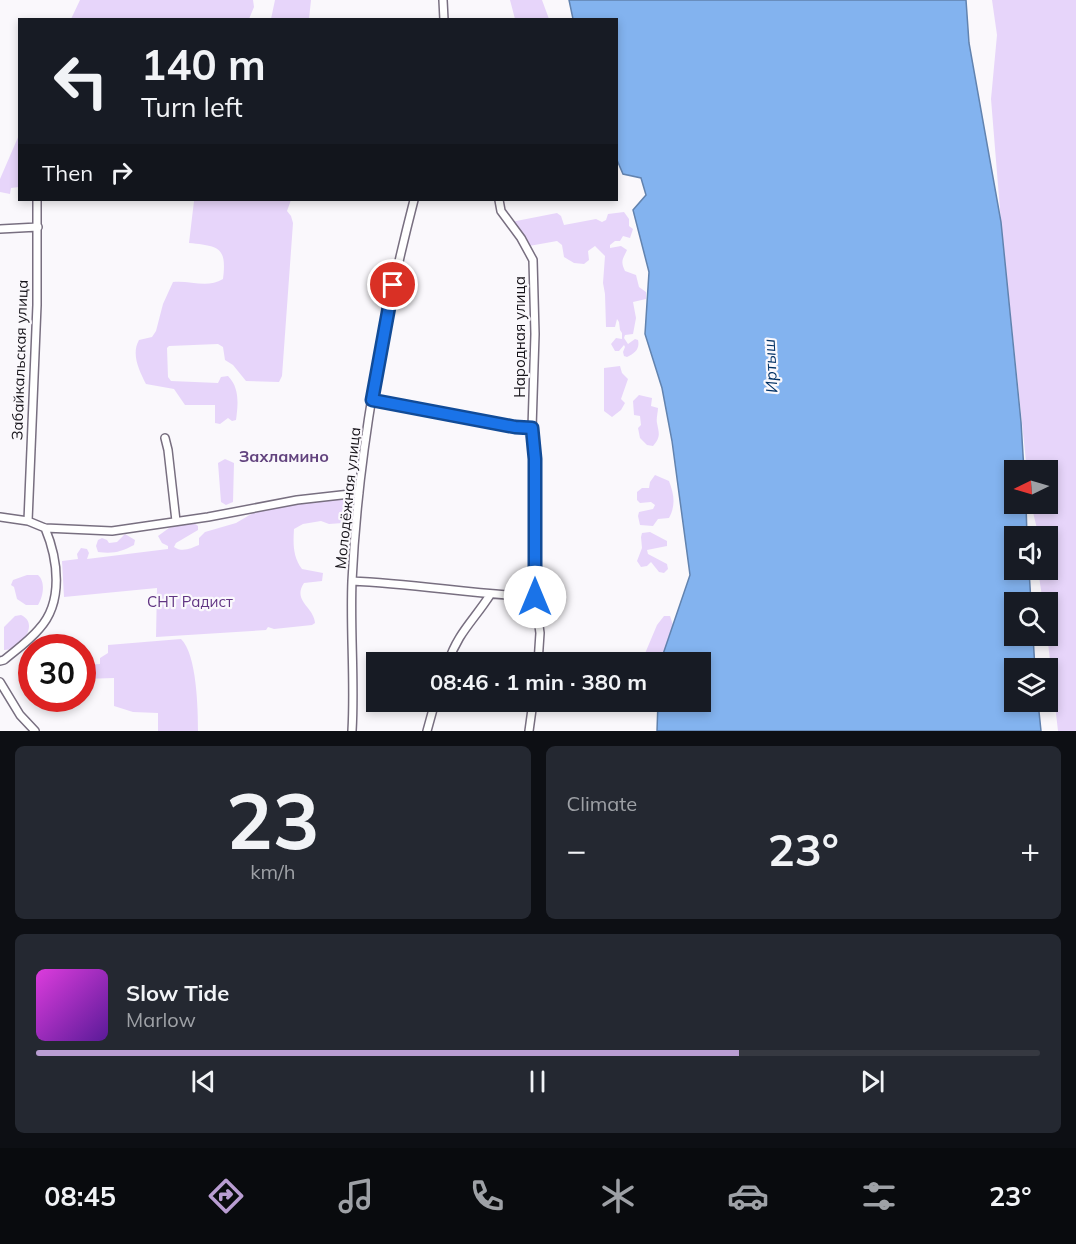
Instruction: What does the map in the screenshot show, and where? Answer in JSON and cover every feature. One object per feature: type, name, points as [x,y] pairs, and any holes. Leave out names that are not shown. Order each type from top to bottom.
[{"type":"street","points":[[443,0],[444,18]]},
{"type":"street","name":"Забайкальская улица","points":[[28,521],[37,201]]},
{"type":"street","name":"Молодёжная улица","points":[[352,731],[352,581],[359,493],[388,307],[414,201]]},
{"type":"street","name":"Народная улица","points":[[499,201],[501,211],[521,238],[532,260],[535,334],[532,428],[535,459],[535,597],[540,633],[539,652]]},
{"type":"street","points":[[0,229],[38,227]]},
{"type":"street","points":[[372,400],[515,427],[532,428]]},
{"type":"street","points":[[165,438],[176,521]]},
{"type":"street","points":[[0,517],[28,521],[45,528],[112,531],[297,500],[359,493]]},
{"type":"street","points":[[0,661],[40,629],[48,617],[57,585],[53,547],[45,528]]},
{"type":"street","points":[[352,581],[397,583],[490,595],[535,597]]},
{"type":"street","points":[[453,652],[462,631],[490,595]]},
{"type":"street","points":[[0,682],[20,715],[35,731]]},
{"type":"street","points":[[427,731],[432,712]]},
{"type":"street","points":[[529,731],[532,712]]},
{"type":"green space","points":[[80,0],[253,0],[254,7],[249,18],[71,18]]},
{"type":"green space","points":[[275,0],[311,0],[309,18],[271,18]]},
{"type":"green space","points":[[510,0],[542,0],[549,18],[515,18]]},
{"type":"green space","points":[[992,0],[1076,0],[1076,731],[1058,731],[1056,712],[1058,712],[1058,658],[1050,658],[1048,646],[1058,646],[1058,592],[1041,592],[1040,580],[1058,580],[1058,526],[1036,526],[1033,514],[1058,514],[1058,460],[1026,460],[1001,222],[991,99],[997,35]]},
{"type":"green space","points":[[18,137],[18,187],[11,188],[10,194],[0,192],[0,179]]},
{"type":"green space","points":[[194,201],[291,201],[287,211],[293,223],[282,376],[279,382],[246,381],[233,365],[225,360],[223,347],[218,344],[169,346],[167,348],[168,377],[171,381],[218,383],[221,377],[228,376],[232,381],[237,397],[236,420],[232,421],[228,418],[220,424],[215,423],[215,405],[185,405],[174,389],[146,384],[136,356],[139,340],[152,337],[156,331],[163,304],[173,282],[205,284],[223,279],[224,260],[219,250],[208,245],[189,243]]},
{"type":"green space","points":[[624,212],[629,219],[629,226],[633,229],[630,238],[623,236],[620,241],[615,241],[610,245],[610,248],[621,246],[627,250],[622,262],[623,268],[636,275],[639,287],[646,292],[646,299],[633,302],[636,318],[633,334],[625,335],[624,338],[628,344],[635,339],[638,340],[638,348],[627,357],[623,352],[624,345],[619,351],[615,351],[611,344],[616,338],[622,339],[617,319],[615,327],[606,327],[603,283],[605,256],[595,246],[588,251],[589,260],[584,264],[574,263],[564,257],[562,245],[557,241],[529,246],[511,222],[557,213],[561,216],[564,225],[596,219],[602,222],[606,220],[608,214]]},
{"type":"green space","points":[[620,366],[622,373],[628,379],[621,399],[625,403],[621,410],[612,417],[604,411],[604,368]]},
{"type":"green space","points":[[639,395],[652,398],[651,406],[658,408],[659,435],[653,446],[647,445],[640,438],[638,428],[641,425],[640,416],[634,415],[633,401]]},
{"type":"green space","points":[[225,459],[234,463],[233,502],[226,505],[221,502],[218,463]]},
{"type":"green space","points":[[655,475],[669,481],[673,495],[673,509],[669,518],[658,519],[653,526],[640,525],[639,512],[653,509],[655,505],[651,502],[640,503],[637,500],[637,492],[642,488],[649,488]]},
{"type":"green space","points":[[346,498],[351,505],[352,517],[343,523],[329,524],[321,521],[303,524],[294,529],[294,550],[302,569],[323,573],[322,581],[304,583],[301,589],[302,599],[314,617],[315,623],[312,625],[156,637],[157,588],[64,597],[62,561],[78,559],[77,554],[81,548],[87,549],[89,553],[87,559],[168,549],[168,546],[162,543],[158,536],[169,528],[193,522],[198,526],[198,530],[176,543],[174,547],[181,550],[187,549],[199,545],[199,538],[205,532],[236,523],[253,513],[296,503]]},
{"type":"green space","points":[[650,532],[667,541],[667,546],[647,550],[648,554],[667,564],[668,569],[664,573],[659,572],[651,562],[641,567],[637,561],[642,548],[642,533]]},
{"type":"green space","points":[[125,534],[135,540],[134,545],[117,552],[98,552],[96,546],[98,540],[102,538],[109,543],[117,542]]},
{"type":"green space","points":[[27,575],[38,575],[41,578],[42,594],[38,605],[26,605],[17,599],[14,587],[11,585],[13,580]]},
{"type":"green space","points":[[21,615],[27,619],[28,630],[27,634],[18,634],[18,644],[4,650],[4,627],[15,616]]},
{"type":"green space","points":[[664,616],[670,616],[673,625],[664,652],[646,652],[657,625]]},
{"type":"green space","name":"СНТ Радист","points":[[181,639],[186,646],[193,669],[198,731],[158,731],[158,713],[133,712],[114,706],[114,678],[96,679],[96,664],[100,664],[100,658],[108,653],[108,645]]},
{"type":"water","name":"Иртыш","points":[[569,0],[966,0],[969,43],[1001,222],[1023,460],[1004,460],[1004,514],[1026,514],[1027,526],[1004,526],[1004,580],[1030,580],[1030,592],[1004,592],[1004,646],[1034,646],[1034,658],[1004,658],[1004,712],[1039,712],[1041,731],[657,731],[658,712],[711,712],[711,652],[664,652],[690,575],[672,441],[662,388],[645,334],[649,272],[633,210],[646,195],[641,178],[623,174],[618,162],[618,18],[573,18]]},
{"type":"district","name":"Захламино","points":[[284,456]]},
{"type":"route","points":[[393,285],[372,400],[515,427],[532,428],[535,459],[535,597]]}]
